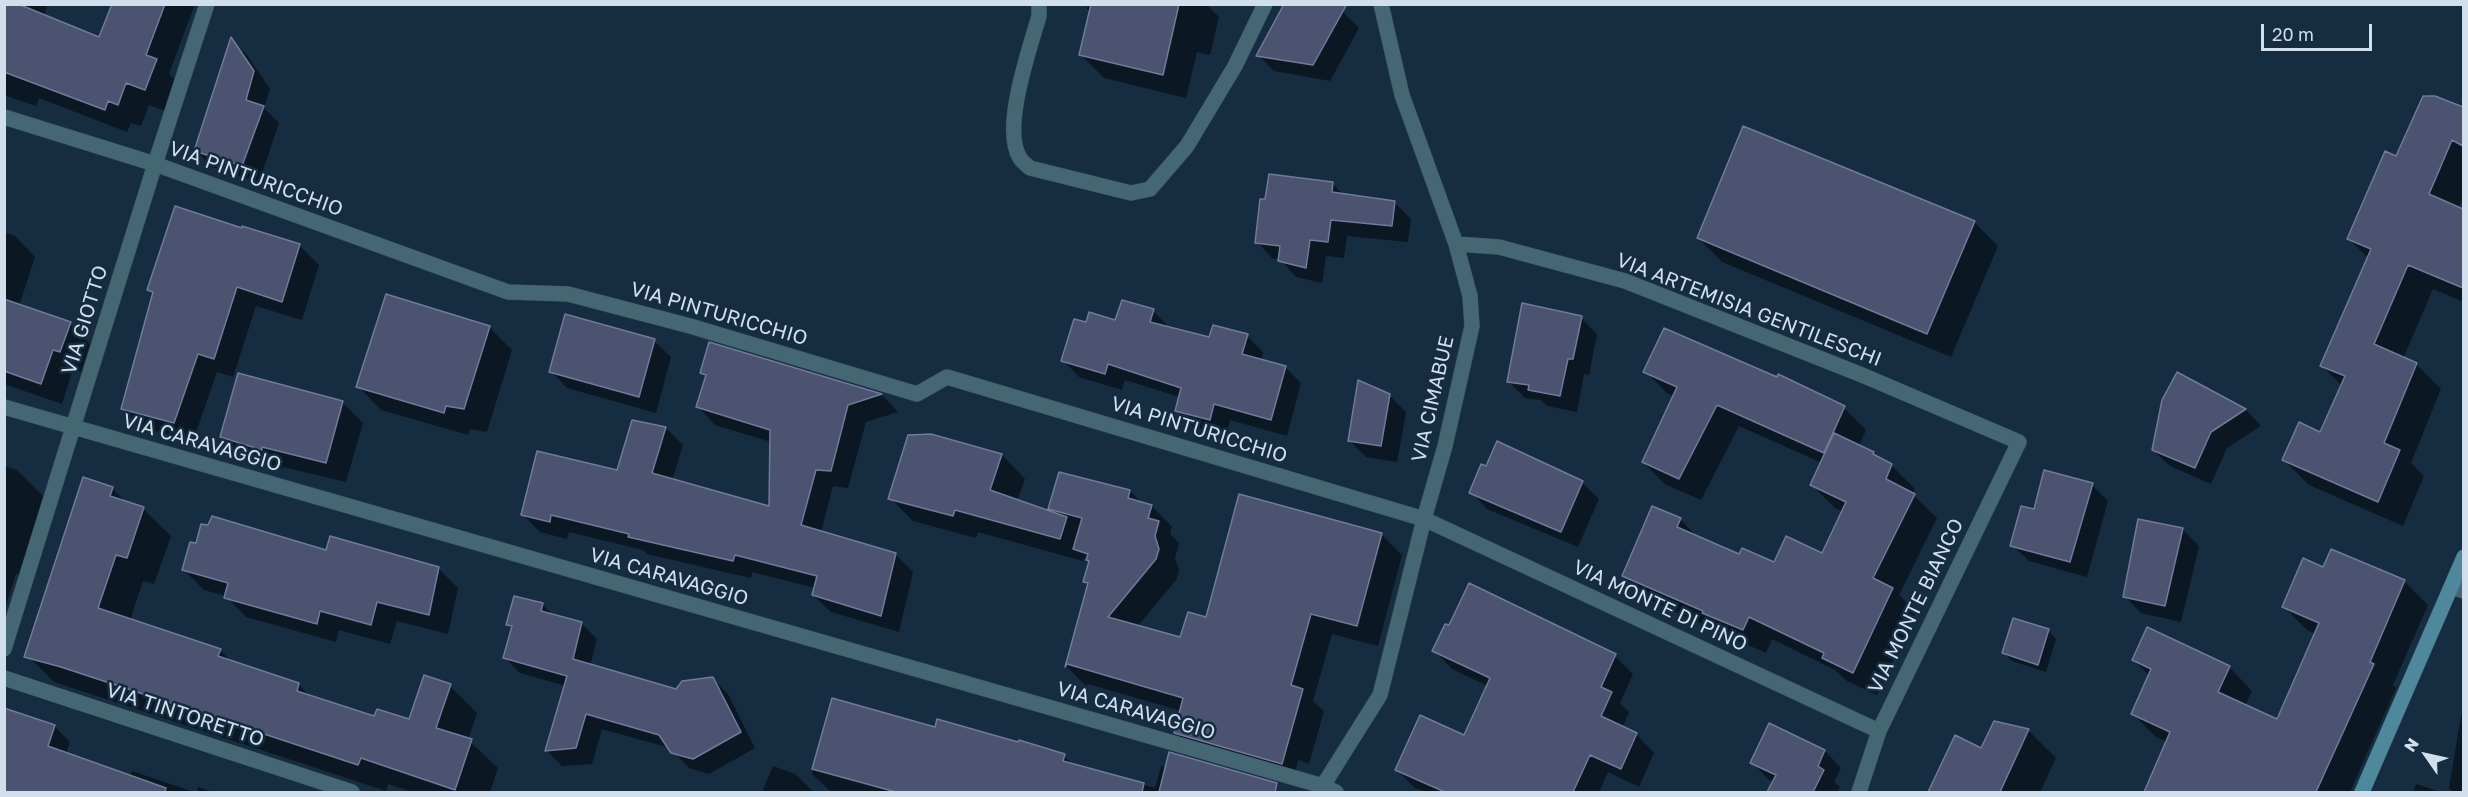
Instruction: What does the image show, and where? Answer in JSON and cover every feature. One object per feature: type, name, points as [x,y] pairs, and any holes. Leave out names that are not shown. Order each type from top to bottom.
[{"type":"main road","points":[[2362,792],[2457,589],[2463,557]]},
{"type":"street","name":"VIA GIOTTO","points":[[4,649],[207,4]]},
{"type":"street","points":[[1039,4],[1039,16],[1017,95],[1012,132],[1019,157],[1030,168],[1131,194],[1150,189],[1187,146],[1235,66],[1265,4]]},
{"type":"street","name":"VIA CIMABUE","points":[[1326,790],[1380,695],[1424,519],[1446,446],[1472,326],[1470,296],[1456,244],[1402,95],[1381,4]]},
{"type":"street","name":"VIA PINTURICCHIO","points":[[4,117],[155,164],[508,292],[568,294],[690,326],[917,394],[947,377],[1424,519]]},
{"type":"street","name":"VIA ARTEMISIA GENTILESCHI","points":[[1456,244],[1499,248],[1625,281],[1862,375],[2019,442]]},
{"type":"street","name":"VIA CARAVAGGIO","points":[[4,407],[1326,790]]},
{"type":"street","name":"VIA MONTE BIANCO","points":[[1859,792],[1879,731],[2019,442]]},
{"type":"street","name":"VIA MONTE DI PINO","points":[[1424,519],[1879,731]]},
{"type":"street","name":"VIA TINTORETTO","points":[[4,678],[352,792]]},
{"type":"building","points":[[4,4],[18,4],[99,37],[112,4],[165,4],[146,55],[157,59],[145,90],[126,83],[118,105],[108,101],[105,110],[4,72]]},
{"type":"building","points":[[1091,4],[1179,4],[1163,75],[1079,55]]},
{"type":"building","points":[[1284,4],[1347,4],[1313,65],[1256,56]]},
{"type":"building","points":[[231,37],[254,71],[246,100],[264,106],[242,166],[194,151]]},
{"type":"building","points":[[2423,96],[2435,96],[2463,107],[2463,146],[2452,140],[2429,194],[2463,209],[2463,288],[2408,265],[2374,344],[2417,363],[2384,443],[2400,450],[2378,502],[2282,460],[2299,422],[2320,432],[2345,376],[2320,366],[2371,249],[2347,239],[2385,151],[2396,156]]},
{"type":"building","points":[[1743,126],[1975,221],[1927,334],[1697,238]]},
{"type":"building","points":[[1269,174],[1333,182],[1332,192],[1395,201],[1392,226],[1331,220],[1328,242],[1310,240],[1306,268],[1278,261],[1280,246],[1255,243],[1260,199],[1265,199]]},
{"type":"building","points":[[175,206],[300,244],[282,302],[237,287],[214,359],[198,354],[174,423],[121,409],[153,292],[147,290]]},
{"type":"building","points":[[386,294],[490,326],[464,409],[446,406],[444,413],[356,387]]},
{"type":"building","points":[[4,299],[71,322],[60,352],[53,350],[41,384],[4,371]]},
{"type":"building","points":[[1122,300],[1154,309],[1150,322],[1209,337],[1213,325],[1248,334],[1242,354],[1286,366],[1271,420],[1214,404],[1210,420],[1175,411],[1181,388],[1108,364],[1105,374],[1061,361],[1074,319],[1086,322],[1089,312],[1115,320]]},
{"type":"building","points":[[1522,303],[1582,316],[1573,359],[1568,359],[1560,396],[1528,390],[1529,385],[1507,382]]},
{"type":"building","points":[[565,314],[655,339],[639,397],[549,372]]},
{"type":"building","points":[[1664,328],[1777,377],[1778,374],[1845,406],[1824,453],[1717,405],[1679,479],[1642,462],[1677,387],[1643,372]]},
{"type":"building","points":[[709,342],[882,394],[848,405],[831,471],[816,470],[801,525],[896,553],[881,616],[812,595],[817,576],[735,555],[733,561],[628,537],[629,534],[551,515],[550,522],[521,515],[537,451],[617,470],[632,420],[666,427],[652,473],[769,506],[770,430],[696,407],[706,375],[700,373]]},
{"type":"building","points":[[2177,372],[2246,409],[2211,432],[2195,468],[2152,450],[2162,400]]},
{"type":"building","points":[[238,373],[343,401],[326,463],[262,447],[262,450],[220,437]]},
{"type":"building","points":[[1358,380],[1390,394],[1381,446],[1348,441]]},
{"type":"building","points":[[1834,433],[1874,452],[1873,454],[1892,464],[1886,479],[1915,494],[1873,578],[1893,588],[1853,673],[1822,658],[1824,653],[1749,617],[1743,630],[1622,576],[1652,506],[1681,518],[1677,527],[1739,554],[1742,548],[1774,562],[1786,536],[1822,553],[1846,502],[1810,485]]},
{"type":"building","points":[[931,434],[1002,454],[990,490],[1067,517],[1060,539],[955,510],[953,516],[888,499],[908,435]]},
{"type":"building","points":[[1497,441],[1583,481],[1561,532],[1469,493],[1481,464],[1486,466]]},
{"type":"building","points":[[2044,470],[2093,483],[2070,562],[2010,546],[2021,506],[2034,509]]},
{"type":"building","points":[[1059,472],[1130,490],[1128,498],[1152,505],[1148,518],[1159,521],[1155,536],[1159,549],[1156,559],[1108,617],[1180,637],[1188,612],[1206,617],[1239,494],[1382,533],[1357,626],[1311,614],[1291,685],[1303,689],[1282,764],[1174,733],[1183,698],[1067,664],[1065,667],[1088,583],[1083,582],[1089,561],[1086,560],[1088,554],[1073,549],[1082,518],[1048,509]]},
{"type":"building","points":[[83,477],[113,487],[110,496],[144,507],[127,558],[116,555],[98,608],[221,649],[218,656],[299,683],[297,691],[374,716],[377,709],[409,719],[424,675],[451,684],[436,728],[472,739],[455,790],[361,758],[358,765],[61,667],[24,657]]},
{"type":"building","points":[[212,516],[326,550],[330,536],[439,567],[429,615],[377,602],[371,625],[320,611],[317,624],[224,598],[228,583],[182,570],[190,542],[196,543],[201,524],[208,525]]},
{"type":"building","points":[[2138,519],[2183,528],[2165,606],[2123,597]]},
{"type":"building","points":[[2331,549],[2405,580],[2370,662],[2374,664],[2316,792],[2144,792],[2170,732],[2131,714],[2151,669],[2132,660],[2147,627],[2230,666],[2218,692],[2277,719],[2319,623],[2282,607],[2303,558],[2323,567]]},
{"type":"building","points":[[1469,583],[1616,654],[1601,687],[1612,692],[1601,716],[1637,733],[1621,769],[1590,755],[1573,792],[1445,792],[1395,770],[1420,715],[1464,735],[1490,678],[1432,651],[1445,624],[1449,625]]},
{"type":"building","points":[[514,596],[543,603],[541,611],[582,622],[573,659],[676,689],[682,681],[713,677],[741,732],[693,759],[671,753],[659,735],[586,714],[576,748],[545,751],[567,676],[503,658],[512,626],[506,625]]},
{"type":"building","points":[[2013,618],[2049,629],[2038,665],[2002,653]]},
{"type":"building","points":[[832,698],[935,727],[937,719],[1018,742],[1019,740],[1065,754],[1063,761],[1144,783],[1142,792],[896,792],[812,769]]},
{"type":"building","points":[[4,708],[55,725],[48,746],[166,788],[165,792],[4,792]]},
{"type":"building","points":[[1994,721],[2029,729],[2000,792],[1928,792],[1955,735],[1981,748]]},
{"type":"building","points":[[1769,723],[1825,750],[1818,766],[1824,770],[1813,792],[1767,792],[1776,775],[1750,763]]},
{"type":"building","points":[[1169,752],[1277,783],[1275,792],[1159,792]]}]
